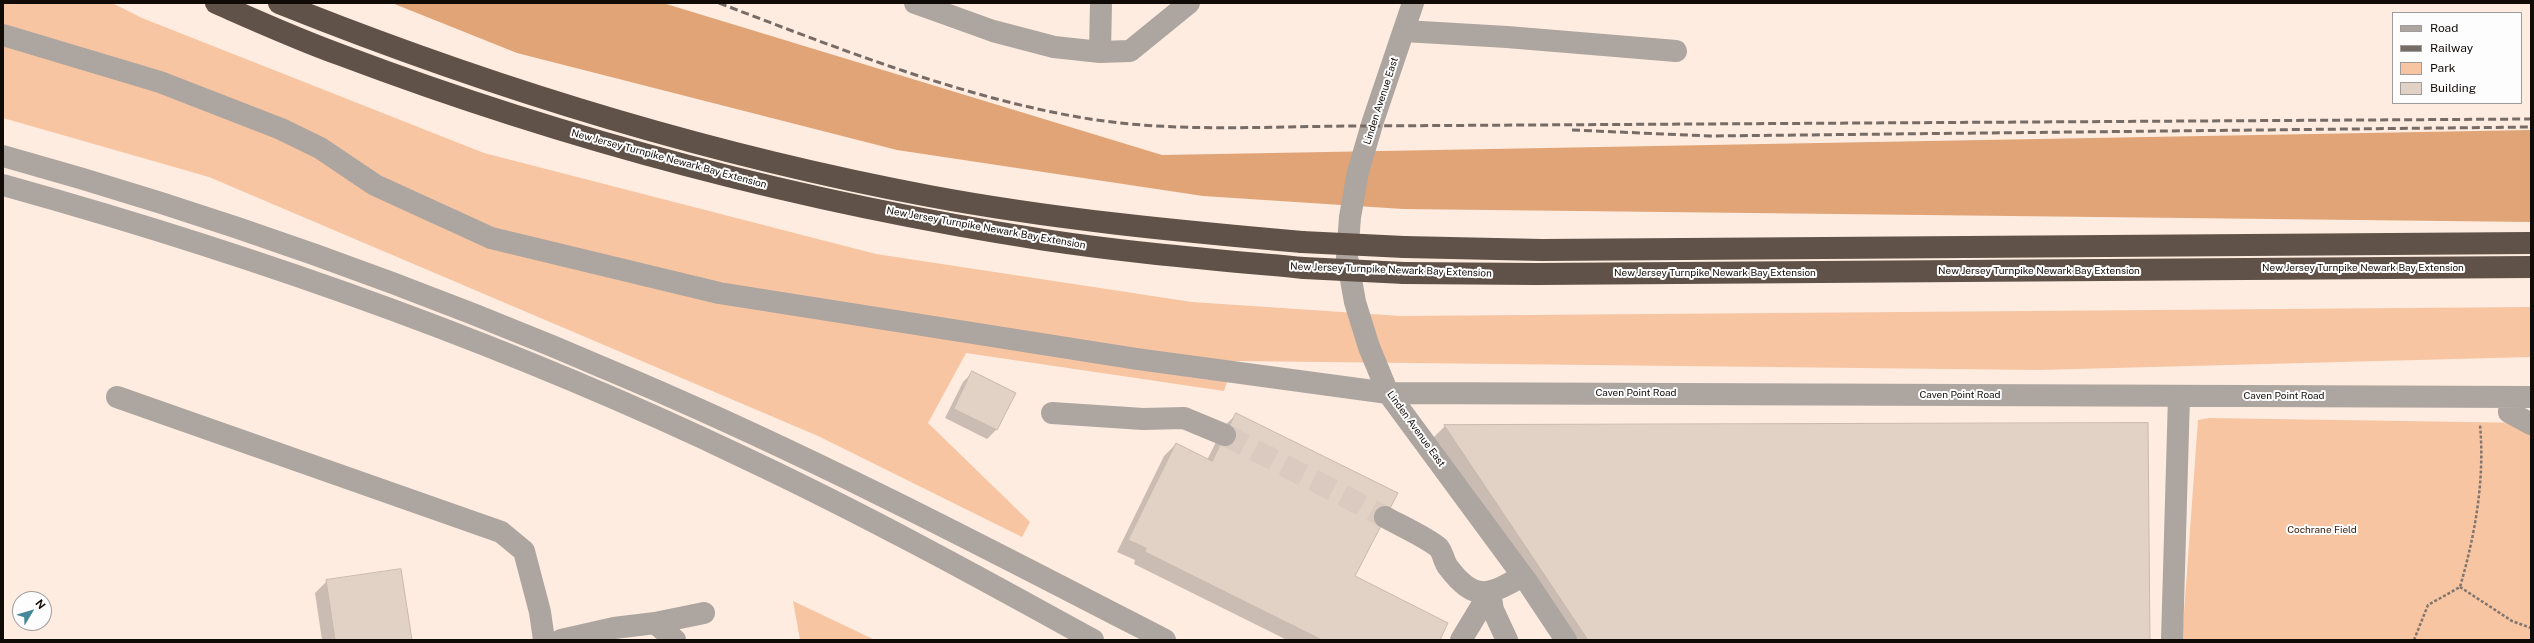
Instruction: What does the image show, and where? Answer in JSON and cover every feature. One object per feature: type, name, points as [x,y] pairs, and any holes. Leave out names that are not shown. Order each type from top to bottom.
[{"type":"highway","name":"New Jersey Turnpike Newark Bay Extension","points":[[216,3],[338,54],[506,114],[592,141],[809,195],[934,221],[1054,241],[1167,255],[1304,268],[1404,273],[1529,274],[2531,267]]},
{"type":"highway","points":[[279,3],[427,59],[600,116],[804,170],[929,196],[1040,214],[1172,230],[1302,242],[1404,247],[1542,250],[2531,243]]},
{"type":"street","points":[[915,3],[993,31],[1054,48],[1100,52],[1130,51],[1189,3]]},
{"type":"street","points":[[1100,52],[1101,3]]},
{"type":"street","name":"Linden Avenue East","points":[[1413,3],[1358,172],[1350,217],[1347,257],[1355,302],[1369,347],[1388,392],[1523,576],[1566,640]]},
{"type":"street","points":[[1404,31],[1508,37],[1676,51]]},
{"type":"street","name":"Caven Point Road","points":[[3,35],[160,82],[281,129],[320,148],[376,185],[491,238],[720,293],[1137,359],[1388,392],[2520,397]]},
{"type":"street","points":[[3,156],[47,168],[246,231],[369,275],[505,327],[631,379],[880,494],[975,541],[1165,640]]},
{"type":"street","points":[[3,185],[59,200],[236,256],[364,300],[630,406],[744,457],[853,511],[1093,640]]},
{"type":"street","points":[[2172,640],[2179,396]]},
{"type":"street","points":[[117,397],[501,532],[524,552],[540,612],[544,640]]},
{"type":"street","points":[[2520,397],[2510,412],[2531,424]]},
{"type":"street","points":[[1052,413],[1144,419],[1184,418],[1225,435]]},
{"type":"street","points":[[1385,517],[1439,549],[1448,566],[1463,584],[1479,593],[1497,591],[1523,576]]},
{"type":"street","points":[[1461,640],[1490,592]]},
{"type":"street","points":[[1490,592],[1493,610],[1507,640]]},
{"type":"street","points":[[561,640],[614,628],[655,623],[704,613]]},
{"type":"street","points":[[655,623],[675,640]]},
{"type":"path","points":[[2414,640],[2428,605],[2460,587],[2471,550],[2483,461],[2480,425]]},
{"type":"path","points":[[2460,587],[2512,621],[2531,628]]},
{"type":"green space","points":[[3,3],[112,3],[142,18],[484,153],[876,254],[1192,302],[1401,316],[2531,307],[2531,357],[2038,370],[1234,361],[1224,391],[966,353],[928,423],[1030,522],[1022,537],[818,436],[209,177],[3,118]]},
{"type":"green space","name":"Cochrane Field","points":[[2209,418],[2531,423],[2531,640],[2182,640],[2198,420]]},
{"type":"green space","points":[[793,601],[875,640],[800,640]]},
{"type":"shaded area","points":[[392,3],[663,3],[1162,155],[2531,130],[2531,222],[1403,209],[1203,196],[897,150],[517,53]]},
{"type":"building","points":[[972,371],[1016,393],[997,430],[954,409]]},
{"type":"building","points":[[1236,413],[1398,493],[1355,576],[1448,623],[1440,640],[1322,640],[1145,552],[1146,548],[1128,540],[1176,443],[1212,461]]},
{"type":"building","points":[[2148,423],[2150,640],[1588,640],[1444,425]]},
{"type":"building","points":[[401,569],[412,640],[335,640],[326,580]]},
{"type":"tunnel","points":[[1225,435],[1385,517]]},
{"type":"railway","points":[[719,3],[855,54],[996,99],[1090,119],[1157,126],[1226,128],[2531,119]]},
{"type":"railway","points":[[1572,130],[1710,136],[2531,127]]}]
